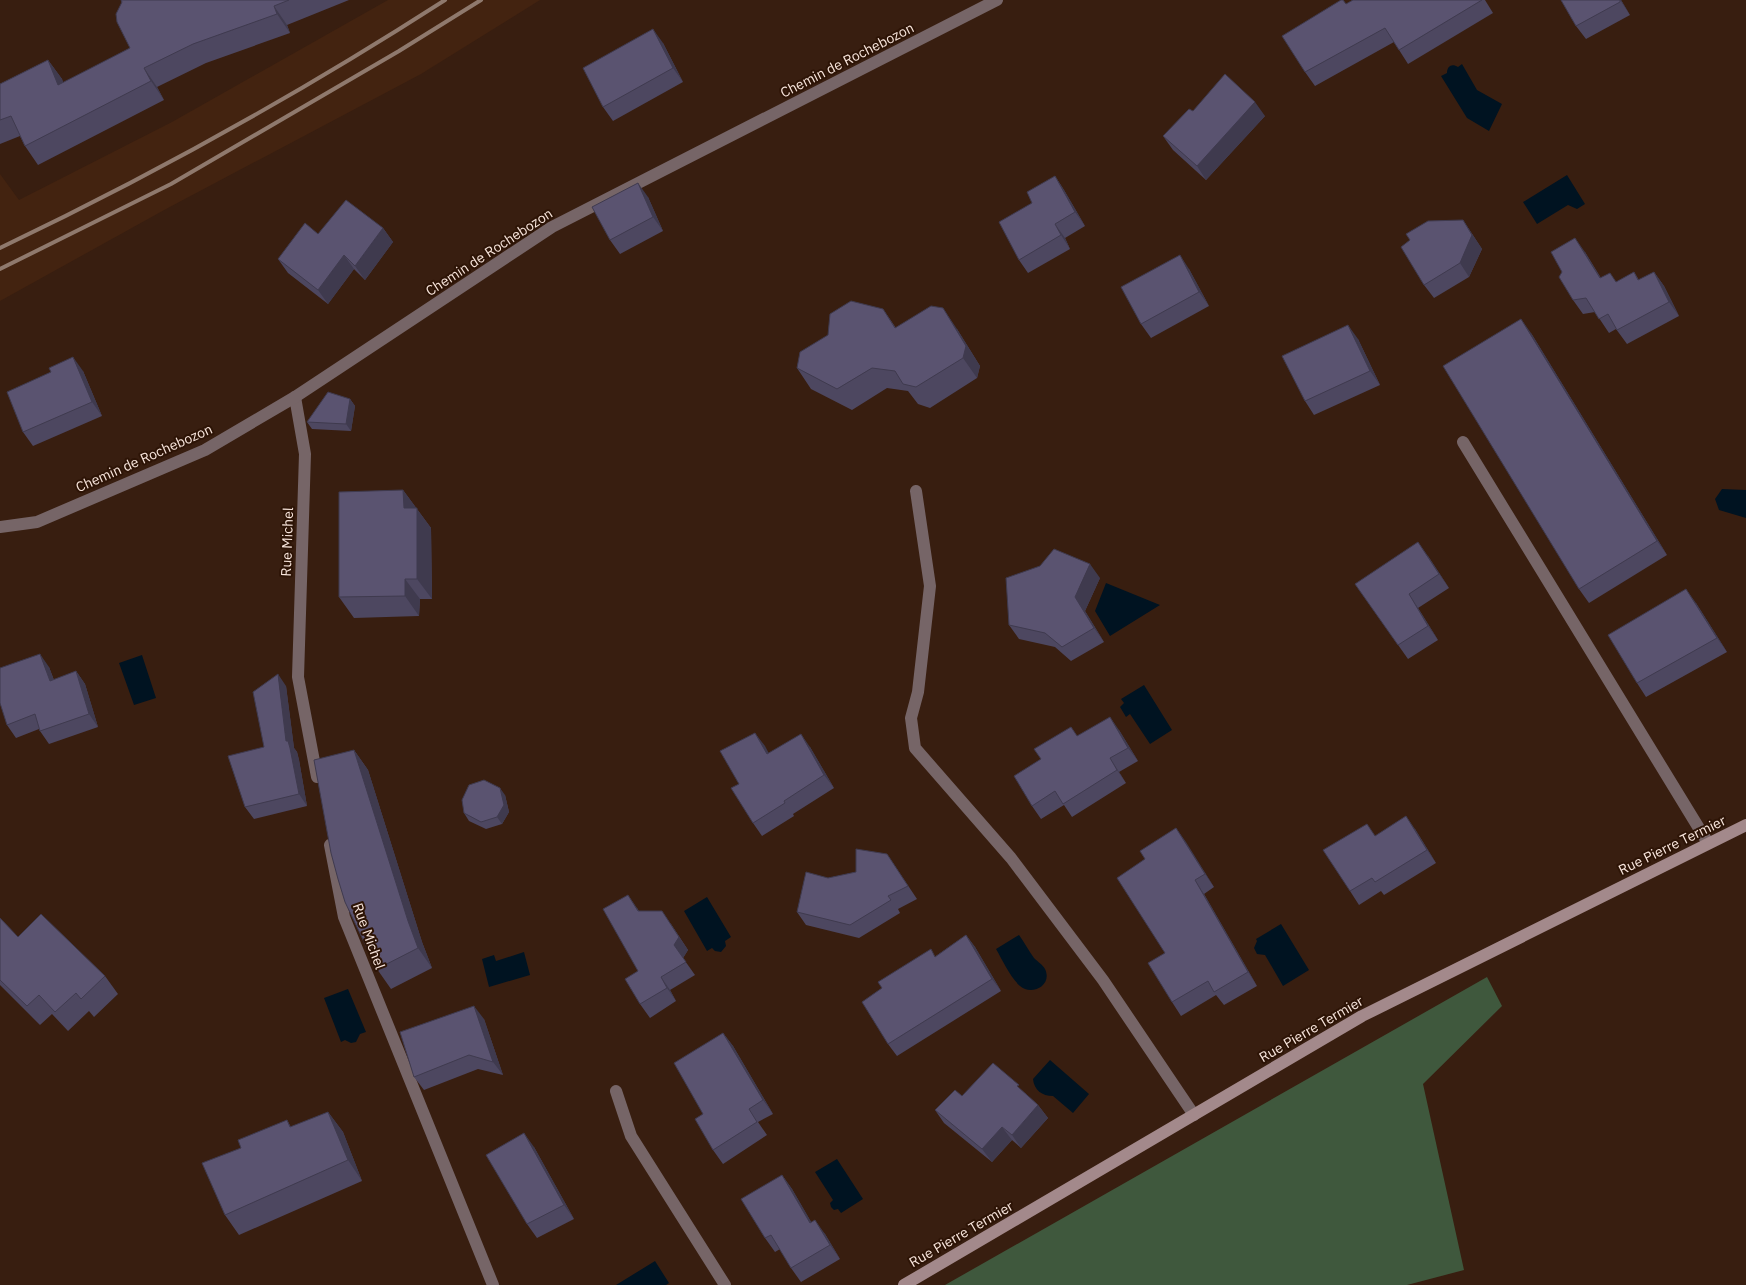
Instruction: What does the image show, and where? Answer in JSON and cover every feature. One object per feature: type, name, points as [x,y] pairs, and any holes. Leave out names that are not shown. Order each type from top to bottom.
[{"type":"street","name":"Chemin de Rochebozon","points":[[0,527],[37,522],[205,450],[295,397],[552,227],[997,0]]},
{"type":"street","name":"Rue Michel","points":[[295,397],[305,454],[298,677],[320,792]]},
{"type":"street","points":[[1463,442],[1708,843]]},
{"type":"street","points":[[916,490],[930,586],[918,692],[911,718],[915,748],[1011,858],[1103,980],[1194,1115]]},
{"type":"street","name":"Rue Pierre Termier","points":[[904,1285],[1362,1016],[1746,825]]},
{"type":"street","name":"Rue Michel","points":[[328,831],[344,917],[493,1285]]},
{"type":"street","points":[[616,1091],[631,1136],[725,1285]]},
{"type":"shaded area","points":[[388,0],[540,0],[421,74],[166,209],[0,301],[0,174],[19,200],[172,122]]},
{"type":"green space","points":[[1487,977],[1502,1006],[1423,1084],[1464,1270],[1407,1285],[945,1285]]},
{"type":"water","points":[[1462,64],[1477,90],[1502,104],[1489,131],[1467,118],[1441,76],[1447,73],[1450,66],[1458,67]]},
{"type":"water","points":[[1567,175],[1585,204],[1577,209],[1568,205],[1537,224],[1523,202]]},
{"type":"water","points":[[1722,489],[1746,490],[1746,518],[1719,510],[1715,499]]},
{"type":"water","points":[[1106,583],[1160,605],[1110,636],[1095,611]]},
{"type":"water","points":[[142,655],[156,698],[134,705],[119,663]]},
{"type":"water","points":[[1144,685],[1172,730],[1150,744],[1130,714],[1126,717],[1120,707],[1124,703],[1121,699]]},
{"type":"water","points":[[707,897],[731,937],[725,941],[726,946],[721,952],[715,951],[712,948],[707,951],[684,911]]},
{"type":"water","points":[[1281,924],[1309,970],[1283,986],[1265,955],[1257,954],[1254,948],[1256,939]]},
{"type":"water","points":[[1019,935],[1034,958],[1045,969],[1046,980],[1040,988],[1030,990],[1020,986],[1010,974],[996,949]]},
{"type":"water","points":[[524,952],[530,975],[489,987],[482,959],[494,955],[496,961]]},
{"type":"water","points":[[348,989],[366,1032],[360,1034],[356,1042],[351,1043],[345,1040],[341,1042],[324,998]]},
{"type":"water","points":[[1050,1060],[1089,1094],[1073,1113],[1053,1096],[1042,1094],[1035,1086],[1033,1079]]},
{"type":"water","points":[[837,1159],[863,1199],[841,1213],[838,1209],[834,1210],[831,1207],[830,1203],[833,1200],[815,1172]]},
{"type":"water","points":[[655,1261],[669,1283],[666,1285],[616,1285]]},
{"type":"building","points":[[121,0],[289,0],[274,6],[277,14],[193,44],[144,68],[151,81],[25,146],[11,116],[0,120],[0,84],[48,60],[58,85],[130,48],[117,22],[116,14],[122,2]]},
{"type":"building","points":[[1341,0],[1346,4],[1353,0],[1482,0],[1399,50],[1385,28],[1305,72],[1282,36]]},
{"type":"building","points":[[1561,0],[1620,0],[1620,2],[1576,26]]},
{"type":"building","points":[[653,29],[673,68],[603,107],[583,68]]},
{"type":"building","points":[[1225,74],[1255,102],[1197,166],[1163,136],[1189,109],[1193,111]]},
{"type":"building","points":[[1055,176],[1075,212],[1055,224],[1061,235],[1019,260],[999,222],[1032,203],[1027,192]]},
{"type":"building","points":[[638,183],[653,217],[610,240],[592,207]]},
{"type":"building","points":[[346,200],[383,228],[355,266],[344,255],[318,290],[278,259],[305,223],[318,234]]},
{"type":"building","points":[[1463,220],[1472,235],[1460,263],[1424,285],[1401,247],[1410,240],[1406,234],[1428,221]]},
{"type":"building","points":[[1575,238],[1600,278],[1610,273],[1616,282],[1634,272],[1638,280],[1654,272],[1669,302],[1617,330],[1608,314],[1599,319],[1586,298],[1573,300],[1559,277],[1562,272],[1551,252]]},
{"type":"building","points":[[1180,255],[1199,292],[1141,324],[1121,287]]},
{"type":"building","points":[[851,301],[883,309],[895,328],[931,306],[943,308],[966,346],[963,358],[916,387],[903,384],[895,371],[872,368],[837,389],[797,368],[800,352],[828,335],[830,314]]},
{"type":"building","points":[[1521,319],[1657,541],[1579,589],[1443,366]]},
{"type":"building","points":[[1348,325],[1370,371],[1305,401],[1282,356]]},
{"type":"building","points":[[73,357],[92,402],[23,432],[7,392],[51,372],[49,368]]},
{"type":"building","points":[[328,392],[350,399],[346,424],[307,422]]},
{"type":"building","points":[[403,490],[404,508],[417,508],[417,579],[405,579],[405,596],[339,597],[339,492]]},
{"type":"building","points":[[1418,542],[1439,574],[1409,594],[1428,626],[1398,645],[1355,584]]},
{"type":"building","points":[[1054,549],[1090,564],[1075,597],[1094,628],[1062,647],[1045,633],[1009,625],[1006,578],[1040,566]]},
{"type":"building","points":[[1686,589],[1717,638],[1637,683],[1608,635]]},
{"type":"building","points":[[40,654],[50,681],[76,671],[89,714],[40,731],[35,714],[7,725],[0,703],[0,668]]},
{"type":"building","points":[[278,674],[286,741],[288,741],[290,748],[299,794],[245,807],[228,756],[264,747],[253,692]]},
{"type":"building","points":[[1110,717],[1128,748],[1110,758],[1117,770],[1063,804],[1055,791],[1032,806],[1014,776],[1041,759],[1034,749],[1071,727],[1077,736]]},
{"type":"building","points":[[755,733],[767,754],[801,734],[824,775],[753,823],[731,788],[739,784],[720,751]]},
{"type":"building","points":[[354,750],[418,948],[377,969],[345,902],[338,879],[331,853],[314,760]]},
{"type":"building","points":[[484,780],[500,788],[504,805],[497,817],[481,822],[464,813],[462,800],[469,785]]},
{"type":"building","points":[[1406,816],[1427,850],[1375,882],[1372,878],[1350,891],[1323,850],[1367,824],[1375,836]]},
{"type":"building","points":[[1176,828],[1205,874],[1195,880],[1248,972],[1214,992],[1208,981],[1172,1002],[1148,963],[1165,953],[1117,878],[1145,859],[1140,851]]},
{"type":"building","points":[[856,849],[887,854],[908,886],[888,896],[891,900],[850,925],[797,912],[806,872],[828,878],[856,872]]},
{"type":"building","points":[[628,895],[638,911],[662,911],[679,937],[674,945],[686,962],[661,977],[667,988],[640,1004],[625,979],[638,971],[603,909]]},
{"type":"building","points":[[41,914],[105,976],[81,999],[76,993],[55,1012],[39,995],[27,1006],[0,980],[0,918],[18,937]]},
{"type":"building","points":[[966,935],[992,979],[888,1044],[862,1002],[882,988],[878,982],[931,949],[935,957]]},
{"type":"building","points":[[474,1006],[493,1062],[469,1055],[414,1077],[400,1032]]},
{"type":"building","points":[[723,1033],[763,1100],[749,1109],[757,1122],[713,1150],[695,1119],[703,1114],[674,1063]]},
{"type":"building","points":[[993,1063],[1019,1085],[1017,1086],[1038,1105],[1012,1135],[1002,1127],[982,1149],[935,1110],[955,1090],[962,1096]]},
{"type":"building","points":[[328,1112],[348,1160],[225,1215],[202,1163],[241,1148],[238,1140],[287,1120],[290,1127]]},
{"type":"building","points":[[524,1133],[564,1205],[527,1224],[486,1155]]},
{"type":"building","points":[[782,1175],[810,1223],[815,1220],[830,1245],[791,1268],[771,1235],[765,1238],[741,1199]]},
{"type":"railway","points":[[0,248],[170,162],[282,100],[445,0]]},
{"type":"railway","points":[[0,269],[171,184],[399,51],[481,0]]}]
